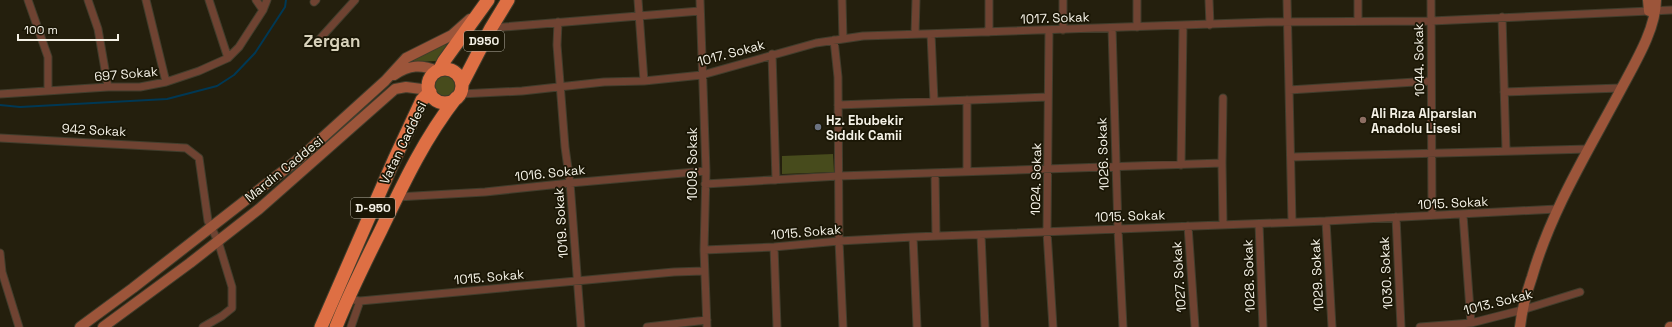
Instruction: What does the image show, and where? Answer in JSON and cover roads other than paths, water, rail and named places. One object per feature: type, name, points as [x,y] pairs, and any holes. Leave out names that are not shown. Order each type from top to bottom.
[{"type":"highway","name":"D950","points":[[459,92],[491,28],[508,0]]},
{"type":"highway","name":"Mardin Caddesi","points":[[459,92],[446,102],[441,102],[435,99],[429,91],[429,79],[439,70],[485,3]]},
{"type":"highway","points":[[439,70],[448,69],[458,74],[459,92]]},
{"type":"highway","name":"Vatan Caddesi","points":[[321,327],[394,160],[422,100],[429,91]]},
{"type":"highway","name":"Vatan Caddesi","points":[[336,327],[353,300],[396,197],[413,162],[459,92]]},
{"type":"main road","points":[[1520,327],[1522,310],[1540,248],[1557,208],[1621,88],[1645,39],[1653,7],[1648,0]]},
{"type":"main road","name":"Mardin Caddesi","points":[[80,327],[211,228],[301,157],[384,81],[406,58],[452,35],[485,3]]},
{"type":"main road","points":[[384,81],[400,70],[411,67],[426,66],[439,70]]},
{"type":"main road","name":"Mardin Caddesi","points":[[104,327],[218,241],[296,178],[395,89],[406,87],[429,91]]},
{"type":"street","points":[[28,0],[48,57],[48,92]]},
{"type":"street","points":[[88,0],[98,29],[108,87]]},
{"type":"street","points":[[146,0],[166,82]]},
{"type":"street","points":[[209,0],[228,58]]},
{"type":"street","points":[[256,0],[263,10]]},
{"type":"street","name":"697 Sokak","points":[[0,94],[108,87],[140,87],[166,82],[199,71],[228,58],[239,47],[263,10],[267,0]]},
{"type":"street","points":[[317,42],[355,0]]},
{"type":"street","points":[[638,0],[644,81]]},
{"type":"street","name":"1009. Sokak","points":[[700,0],[706,171],[704,271],[707,323]]},
{"type":"street","points":[[842,0],[843,39]]},
{"type":"street","points":[[915,34],[916,0]]},
{"type":"street","points":[[989,0],[989,32]]},
{"type":"street","points":[[1063,0],[1063,30]]},
{"type":"street","points":[[1137,0],[1137,27]]},
{"type":"street","points":[[1210,0],[1210,25]]},
{"type":"street","points":[[1287,0],[1292,222]]},
{"type":"street","points":[[1358,0],[1358,21]]},
{"type":"street","name":"1044. Sokak","points":[[1431,0],[1432,216]]},
{"type":"street","name":"1017. Sokak","points":[[459,92],[522,91],[604,82],[644,81],[702,75],[772,54],[816,43],[862,36],[1288,22],[1431,21],[1653,7],[1672,10]]},
{"type":"street","points":[[491,28],[700,11]]},
{"type":"street","points":[[1502,17],[1506,150]]},
{"type":"street","name":"1019. Sokak","points":[[558,22],[557,45],[560,87],[565,147],[570,183],[574,252],[578,281],[581,327]]},
{"type":"street","points":[[1181,165],[1182,26]]},
{"type":"street","name":"1026. Sokak","points":[[1112,28],[1118,228],[1123,327]]},
{"type":"street","name":"1024. Sokak","points":[[1049,30],[1047,232],[1053,327]]},
{"type":"street","points":[[931,34],[934,101]]},
{"type":"street","points":[[834,40],[838,105],[843,327]]},
{"type":"street","points":[[772,54],[776,180]]},
{"type":"street","points":[[1289,90],[1431,81]]},
{"type":"street","points":[[1504,92],[1621,88]]},
{"type":"street","points":[[838,105],[1048,96]]},
{"type":"street","points":[[1223,98],[1222,163],[1224,224]]},
{"type":"street","points":[[967,100],[967,172]]},
{"type":"street","name":"942 Sokak","points":[[0,138],[186,148],[199,158],[208,221],[211,228]]},
{"type":"street","points":[[1291,157],[1506,150],[1589,149]]},
{"type":"street","points":[[705,184],[839,176],[1222,163]]},
{"type":"street","name":"1016. Sokak","points":[[396,197],[485,192],[706,171]]},
{"type":"street","points":[[935,173],[936,236]]},
{"type":"street","name":"1015. Sokak","points":[[704,250],[774,247],[840,241],[913,237],[1396,218],[1557,208]]},
{"type":"street","points":[[1463,214],[1472,323]]},
{"type":"street","name":"1030. Sokak","points":[[1396,218],[1401,327]]},
{"type":"street","name":"1029. Sokak","points":[[1326,221],[1332,327]]},
{"type":"street","name":"1028. Sokak","points":[[1259,224],[1263,327]]},
{"type":"street","name":"1027. Sokak","points":[[1188,226],[1195,327]]},
{"type":"street","points":[[204,327],[232,308],[232,287],[218,241],[211,228]]},
{"type":"street","points":[[981,235],[985,327]]},
{"type":"street","points":[[913,237],[917,327]]},
{"type":"street","points":[[774,247],[777,327]]},
{"type":"street","points":[[0,253],[2,272],[19,327]]},
{"type":"street","name":"1015. Sokak","points":[[353,300],[674,272],[704,271]]},
{"type":"street","name":"1013. Sokak","points":[[1420,327],[1472,323],[1522,310],[1580,292]]},
{"type":"street","points":[[351,327],[353,300]]},
{"type":"street","points":[[647,327],[707,323]]},
{"type":"waterway","points":[[0,105],[20,107],[167,99],[217,86],[234,75],[255,53],[285,7],[286,0]]},
{"type":"place","name":"Ali Rıza Alparslan Anadolu Lisesi","points":[[1363,120]]},
{"type":"place","name":"Hz. Ebubekir Sıddık Camii","points":[[818,127]]},
{"type":"district","name":"Zergan","points":[[332,41]]}]
